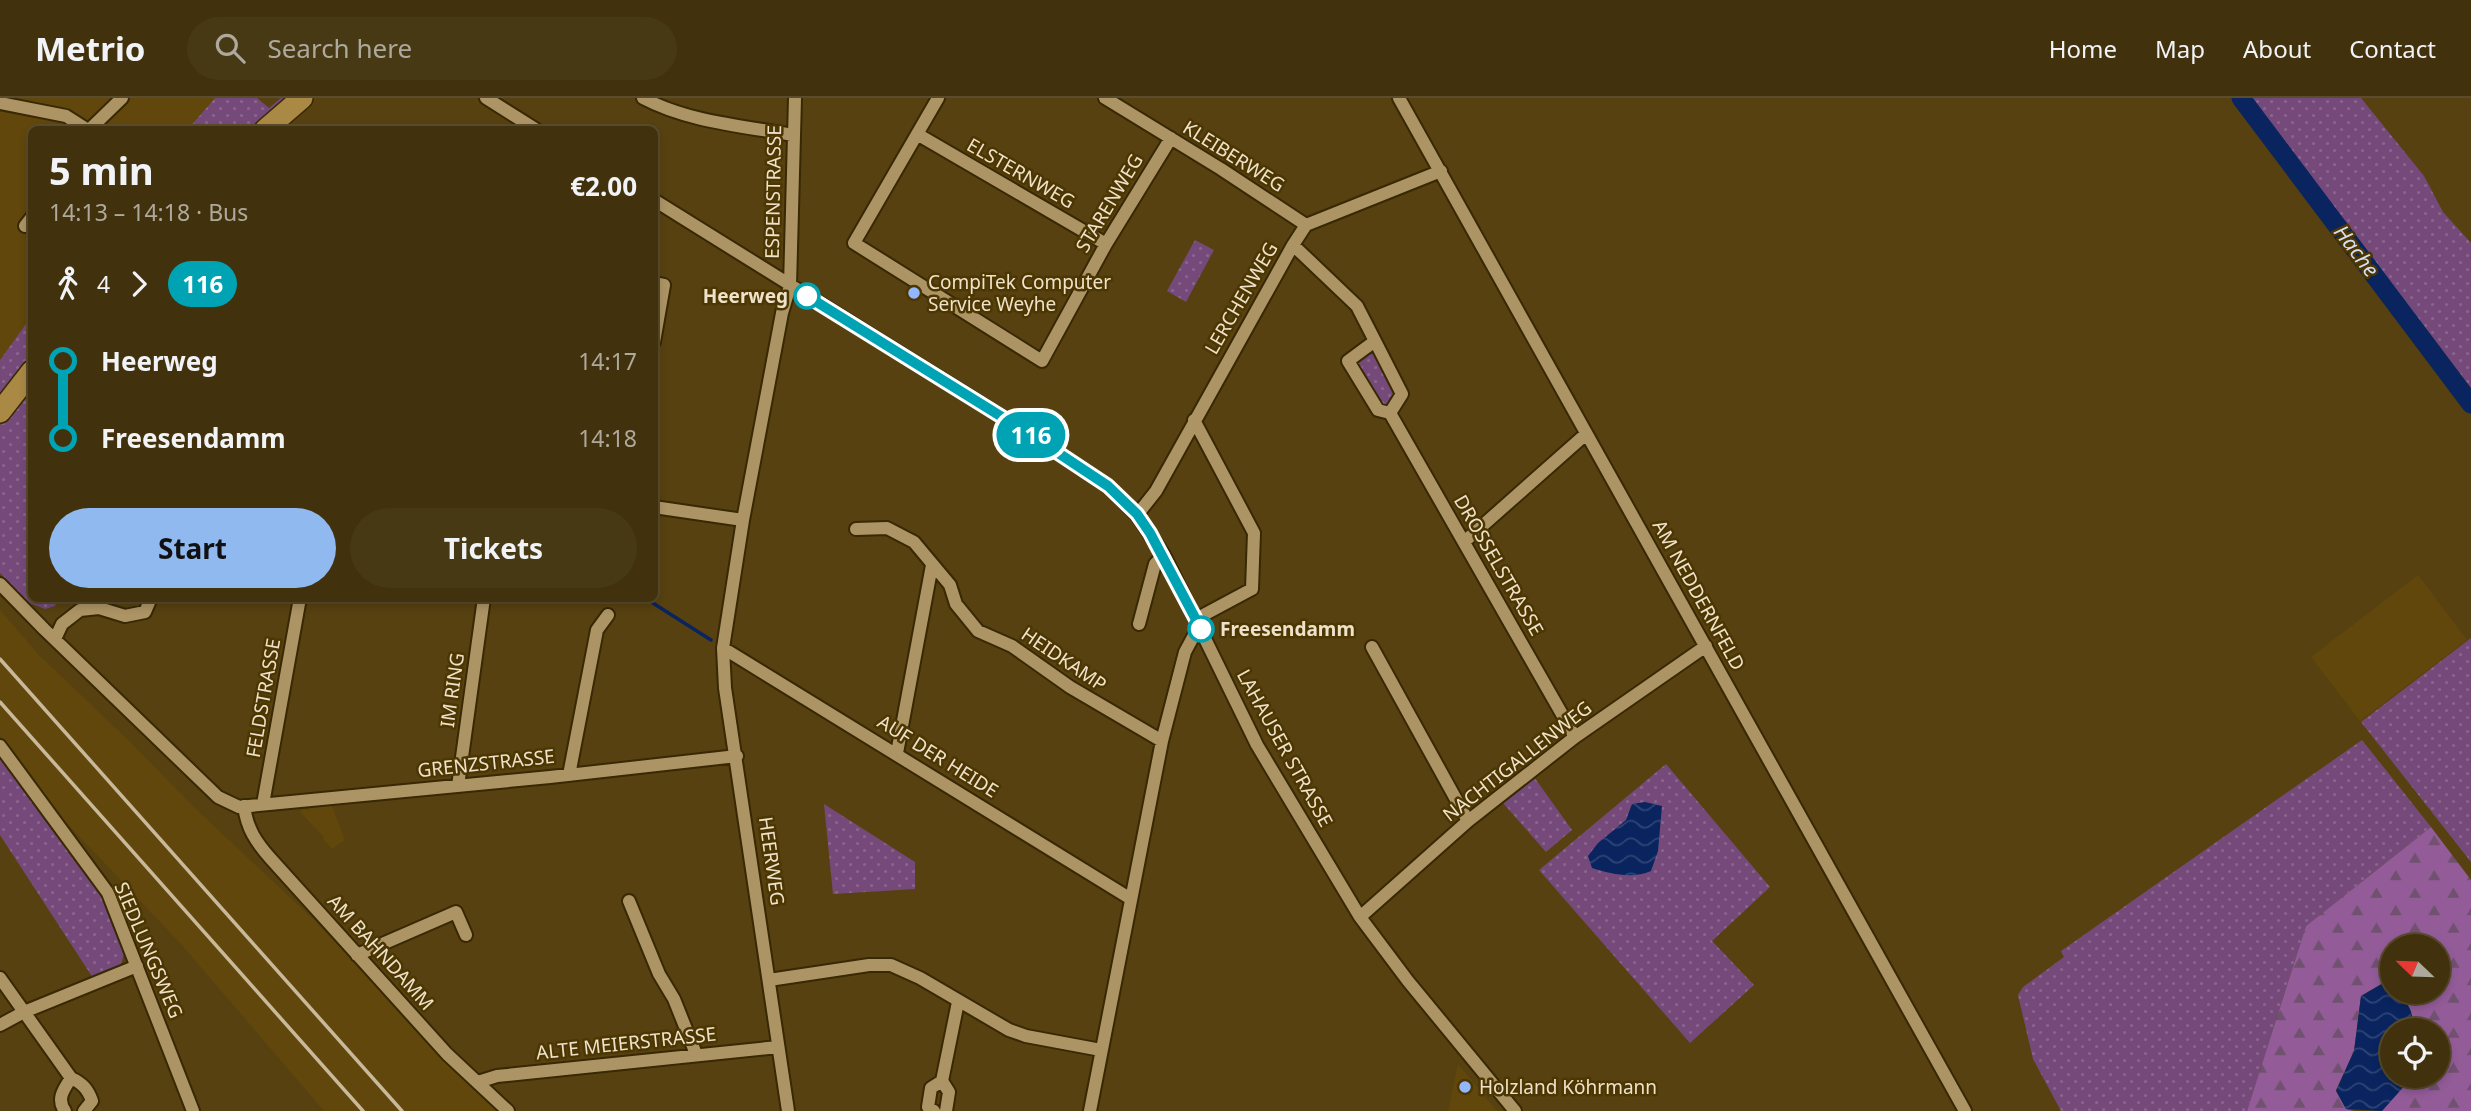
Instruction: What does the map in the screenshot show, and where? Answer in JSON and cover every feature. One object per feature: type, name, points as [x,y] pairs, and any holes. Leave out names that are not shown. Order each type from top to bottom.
[{"type":"main road","points":[[270,126],[302,98]]},
{"type":"main road","points":[[0,412],[28,376]]},
{"type":"street","points":[[92,126],[122,98]]},
{"type":"street","points":[[486,98],[531,126]]},
{"type":"street","points":[[643,98],[662,108],[691,116],[793,135]]},
{"type":"street","name":"ESPENSTRASSE","points":[[790,286],[795,98]]},
{"type":"street","points":[[917,134],[938,98]]},
{"type":"street","name":"KLEIBERWEG","points":[[1105,98],[1306,225]]},
{"type":"street","name":"AM NEDDERNFELD","points":[[1399,98],[1965,1111]]},
{"type":"street","points":[[0,103],[66,116],[83,126]]},
{"type":"street","name":"STARENWEG","points":[[917,134],[854,243],[1042,361],[1106,244],[1171,138]]},
{"type":"street","name":"ELSTERNWEG","points":[[917,134],[1106,244]]},
{"type":"street","points":[[1306,225],[1441,171]]},
{"type":"street","name":"LAHAUSER STRASSE","points":[[658,203],[1028,433],[1108,486],[1137,514],[1164,555],[1258,745],[1360,917],[1408,981],[1515,1111]]},
{"type":"street","name":"LERCHENWEG","points":[[1137,514],[1156,491],[1306,225]]},
{"type":"street","points":[[1293,245],[1357,306],[1402,394],[1390,413]]},
{"type":"street","name":"HEERWEG","points":[[788,1111],[725,688],[723,648],[743,520],[782,313],[790,286]]},
{"type":"street","name":"DROSSELSTRASSE","points":[[1375,341],[1348,361],[1378,410],[1390,413],[1575,737]]},
{"type":"street","points":[[1090,1111],[1162,741],[1185,652],[1198,622],[1252,589],[1254,533],[1194,420]]},
{"type":"street","points":[[1464,542],[1586,434]]},
{"type":"street","points":[[658,508],[743,520]]},
{"type":"street","name":"HEIDKAMP","points":[[856,529],[887,528],[914,542],[950,585],[956,604],[978,631],[1013,646],[1070,687],[1162,741]]},
{"type":"street","points":[[1139,624],[1156,564],[1164,555]]},
{"type":"street","points":[[897,753],[932,565]]},
{"type":"street","points":[[0,584],[218,797],[242,806]]},
{"type":"street","points":[[55,639],[62,624],[80,610],[99,608],[125,616],[145,612],[149,602]]},
{"type":"street","name":"FELDSTRASSE","points":[[263,804],[299,602]]},
{"type":"street","name":"IM RING","points":[[458,786],[483,602]]},
{"type":"street","points":[[569,775],[597,630],[608,615]]},
{"type":"street","name":"NACHTIGALLENWEG","points":[[1360,917],[1468,821],[1575,737],[1706,646]]},
{"type":"street","points":[[1372,647],[1468,821]]},
{"type":"street","name":"AUF DER HEIDE","points":[[723,648],[1131,899]]},
{"type":"street","name":"SIEDLUNGSWEG","points":[[0,747],[108,893],[193,1111]]},
{"type":"street","name":"GRENZSTRASSE","points":[[242,806],[737,756]]},
{"type":"street","name":"AM BAHNDAMM","points":[[242,806],[252,838],[447,1054],[508,1111]]},
{"type":"street","points":[[629,901],[696,1054]]},
{"type":"street","points":[[357,955],[456,912],[466,935]]},
{"type":"street","points":[[769,980],[869,965],[891,965],[920,978],[958,1002],[1019,1034],[1101,1051]]},
{"type":"street","points":[[0,1025],[24,1012],[137,966]]},
{"type":"street","points":[[0,978],[71,1077],[80,1082],[89,1093],[92,1101],[84,1111]]},
{"type":"street","points":[[946,1111],[949,1092],[942,1081],[958,1002]]},
{"type":"street","name":"ALTE MEIERSTRASSE","points":[[478,1082],[497,1076],[778,1047]]},
{"type":"street","points":[[65,1111],[60,1096],[71,1077]]},
{"type":"street","points":[[934,1111],[928,1107],[931,1088],[942,1081]]},
{"type":"shaded area","points":[[0,98],[215,98],[190,126],[28,126],[28,321],[0,360]]},
{"type":"shaded area","points":[[215,98],[257,98],[269,108],[281,98],[292,98],[259,126],[190,126]]},
{"type":"shaded area","points":[[2251,98],[2361,98],[2424,176],[2443,212],[2471,243],[2471,388]]},
{"type":"shaded area","points":[[1195,240],[1214,250],[1186,302],[1167,291]]},
{"type":"shaded area","points":[[28,321],[28,360],[0,397],[0,360]]},
{"type":"shaded area","points":[[1375,344],[1401,394],[1389,411],[1379,408],[1351,363]]},
{"type":"shaded area","points":[[28,387],[28,601],[0,573],[0,425]]},
{"type":"shaded area","points":[[2418,575],[2467,640],[2360,721],[2311,657]]},
{"type":"shaded area","points":[[56,602],[55,606],[45,609],[30,603]]},
{"type":"shaded area","points":[[0,610],[38,654],[314,920],[500,1111],[324,1111],[181,944],[58,814],[0,736]]},
{"type":"shaded area","points":[[2471,638],[2471,862],[2361,722]]},
{"type":"shaded area","points":[[2362,740],[2431,827],[2306,926],[2247,1111],[2061,1111],[2033,1059],[2018,995],[2023,987],[2064,957],[2061,951]]},
{"type":"shaded area","points":[[0,755],[83,864],[107,904],[124,954],[119,970],[93,978],[0,835]]},
{"type":"shaded area","points":[[1666,764],[1770,887],[1712,941],[1754,985],[1690,1043],[1539,870]]},
{"type":"shaded area","points":[[1534,777],[1572,830],[1546,852],[1503,803]]},
{"type":"shaded area","points":[[330,801],[345,840],[332,849],[300,812],[304,808],[307,811],[310,808],[306,803]]},
{"type":"shaded area","points":[[824,804],[915,862],[915,889],[833,894]]},
{"type":"shaded area","name":"Holzland Köhrmann","points":[[1458,1064],[1497,1111],[1448,1111]]},
{"type":"green space","points":[[2431,827],[2471,880],[2471,1111],[2382,1111],[2402,1088],[2450,1088],[2450,1018],[2413,1018],[2406,1004],[2450,1004],[2450,934],[2380,934],[2380,985],[2361,996],[2354,1051],[2336,1090],[2346,1109],[2354,1111],[2247,1111],[2306,926]]},
{"type":"water","points":[[1645,802],[1662,806],[1658,851],[1651,871],[1629,875],[1592,868],[1588,856],[1598,843],[1626,820],[1632,804]]},
{"type":"water","points":[[2380,985],[2380,1004],[2406,1004],[2412,1014],[2412,1018],[2380,1018],[2380,1088],[2403,1088],[2382,1111],[2346,1109],[2336,1091],[2354,1051],[2361,996]]},
{"type":"waterway","name":"Hache","points":[[2241,98],[2471,404]]},
{"type":"waterway","points":[[651,602],[711,640]]},
{"type":"railway","points":[[0,659],[402,1111]]},
{"type":"railway","points":[[0,702],[363,1111]]},
{"type":"bus line","name":"116","points":[[807,296],[1028,433],[1108,486],[1137,514],[1150,533],[1201,629]]},
{"type":"place","name":"CompiTek Computer Service Weyhe","points":[[914,293]]},
{"type":"place","name":"Heerweg","points":[[807,296]]},
{"type":"place","name":"Freesendamm","points":[[1201,629]]},
{"type":"place","name":"Holzland Köhrmann","points":[[1465,1087]]}]
